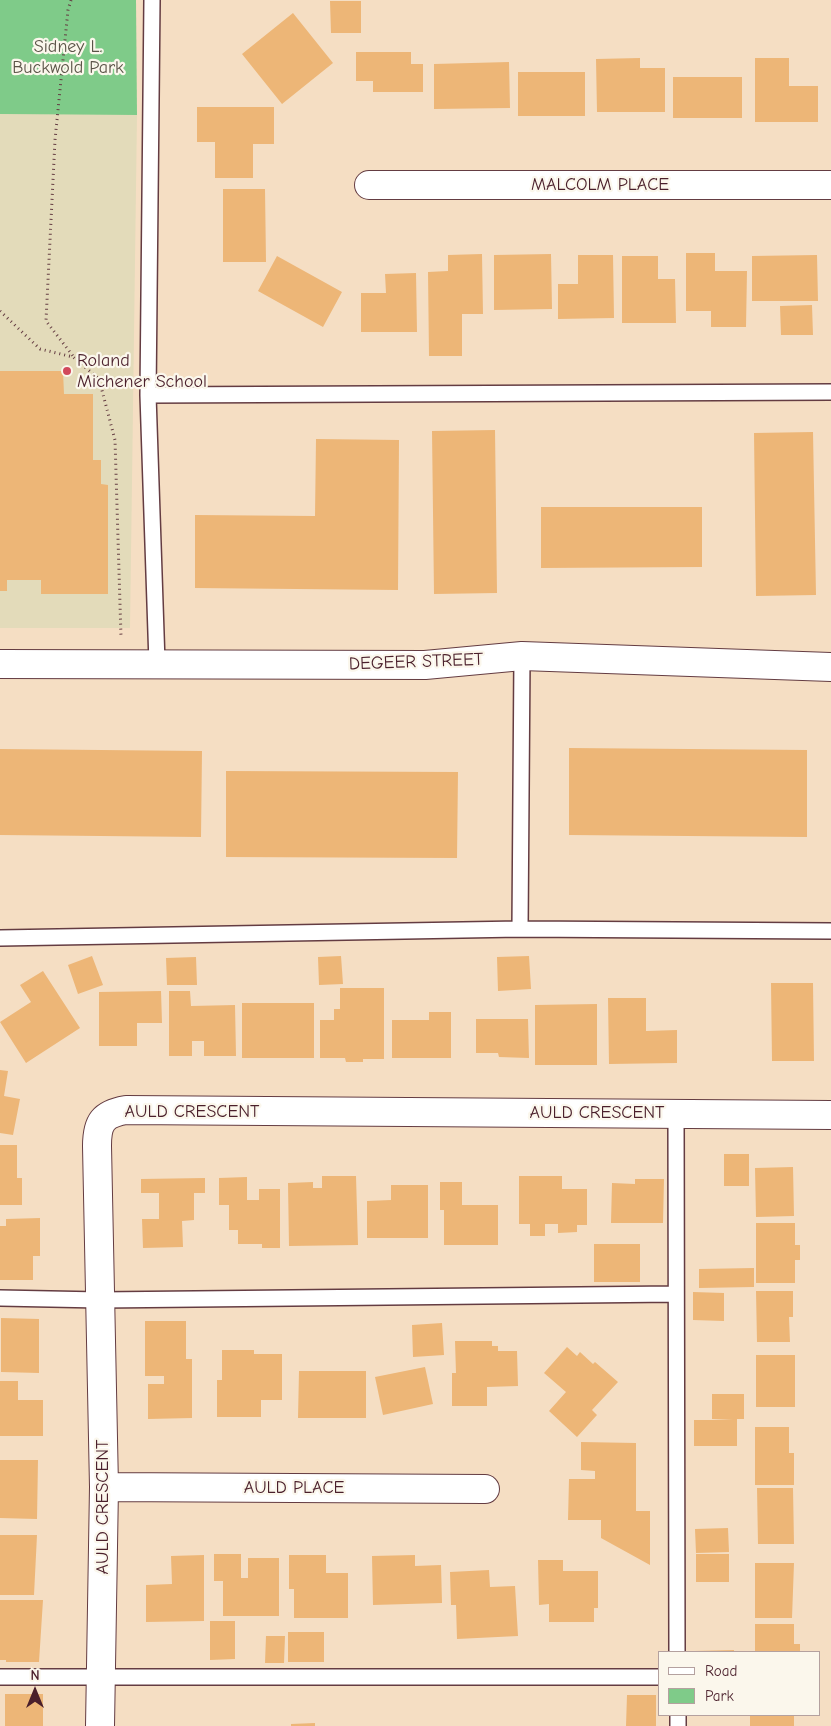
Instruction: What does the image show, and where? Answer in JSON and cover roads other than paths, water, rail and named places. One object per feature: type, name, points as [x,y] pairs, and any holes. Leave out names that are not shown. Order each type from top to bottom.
[{"type":"street","name":"MALCOLM PLACE","points":[[369,185],[831,185]]},
{"type":"street","name":"DEGEER STREET","points":[[0,664],[425,665],[522,656],[831,667]]},
{"type":"street","name":"AULD CRESCENT","points":[[100,1726],[104,1488],[97,1132],[103,1120],[112,1112],[136,1110],[831,1115]]},
{"type":"street","name":"AULD PLACE","points":[[104,1488],[485,1489]]},
{"type":"lane","points":[[152,0],[148,395],[157,663]]},
{"type":"lane","points":[[148,395],[831,392]]},
{"type":"lane","points":[[520,928],[522,656]]},
{"type":"lane","points":[[0,938],[520,928],[831,931]]},
{"type":"lane","points":[[676,1113],[677,1651]]},
{"type":"lane","points":[[0,1298],[100,1300],[675,1294]]},
{"type":"lane","points":[[0,1676],[658,1677]]},
{"type":"place","name":"Roland Michener School","points":[[67,371]]},
{"type":"park label","name":"Sidney L. Buckwold Park","points":[[68,57]]}]
